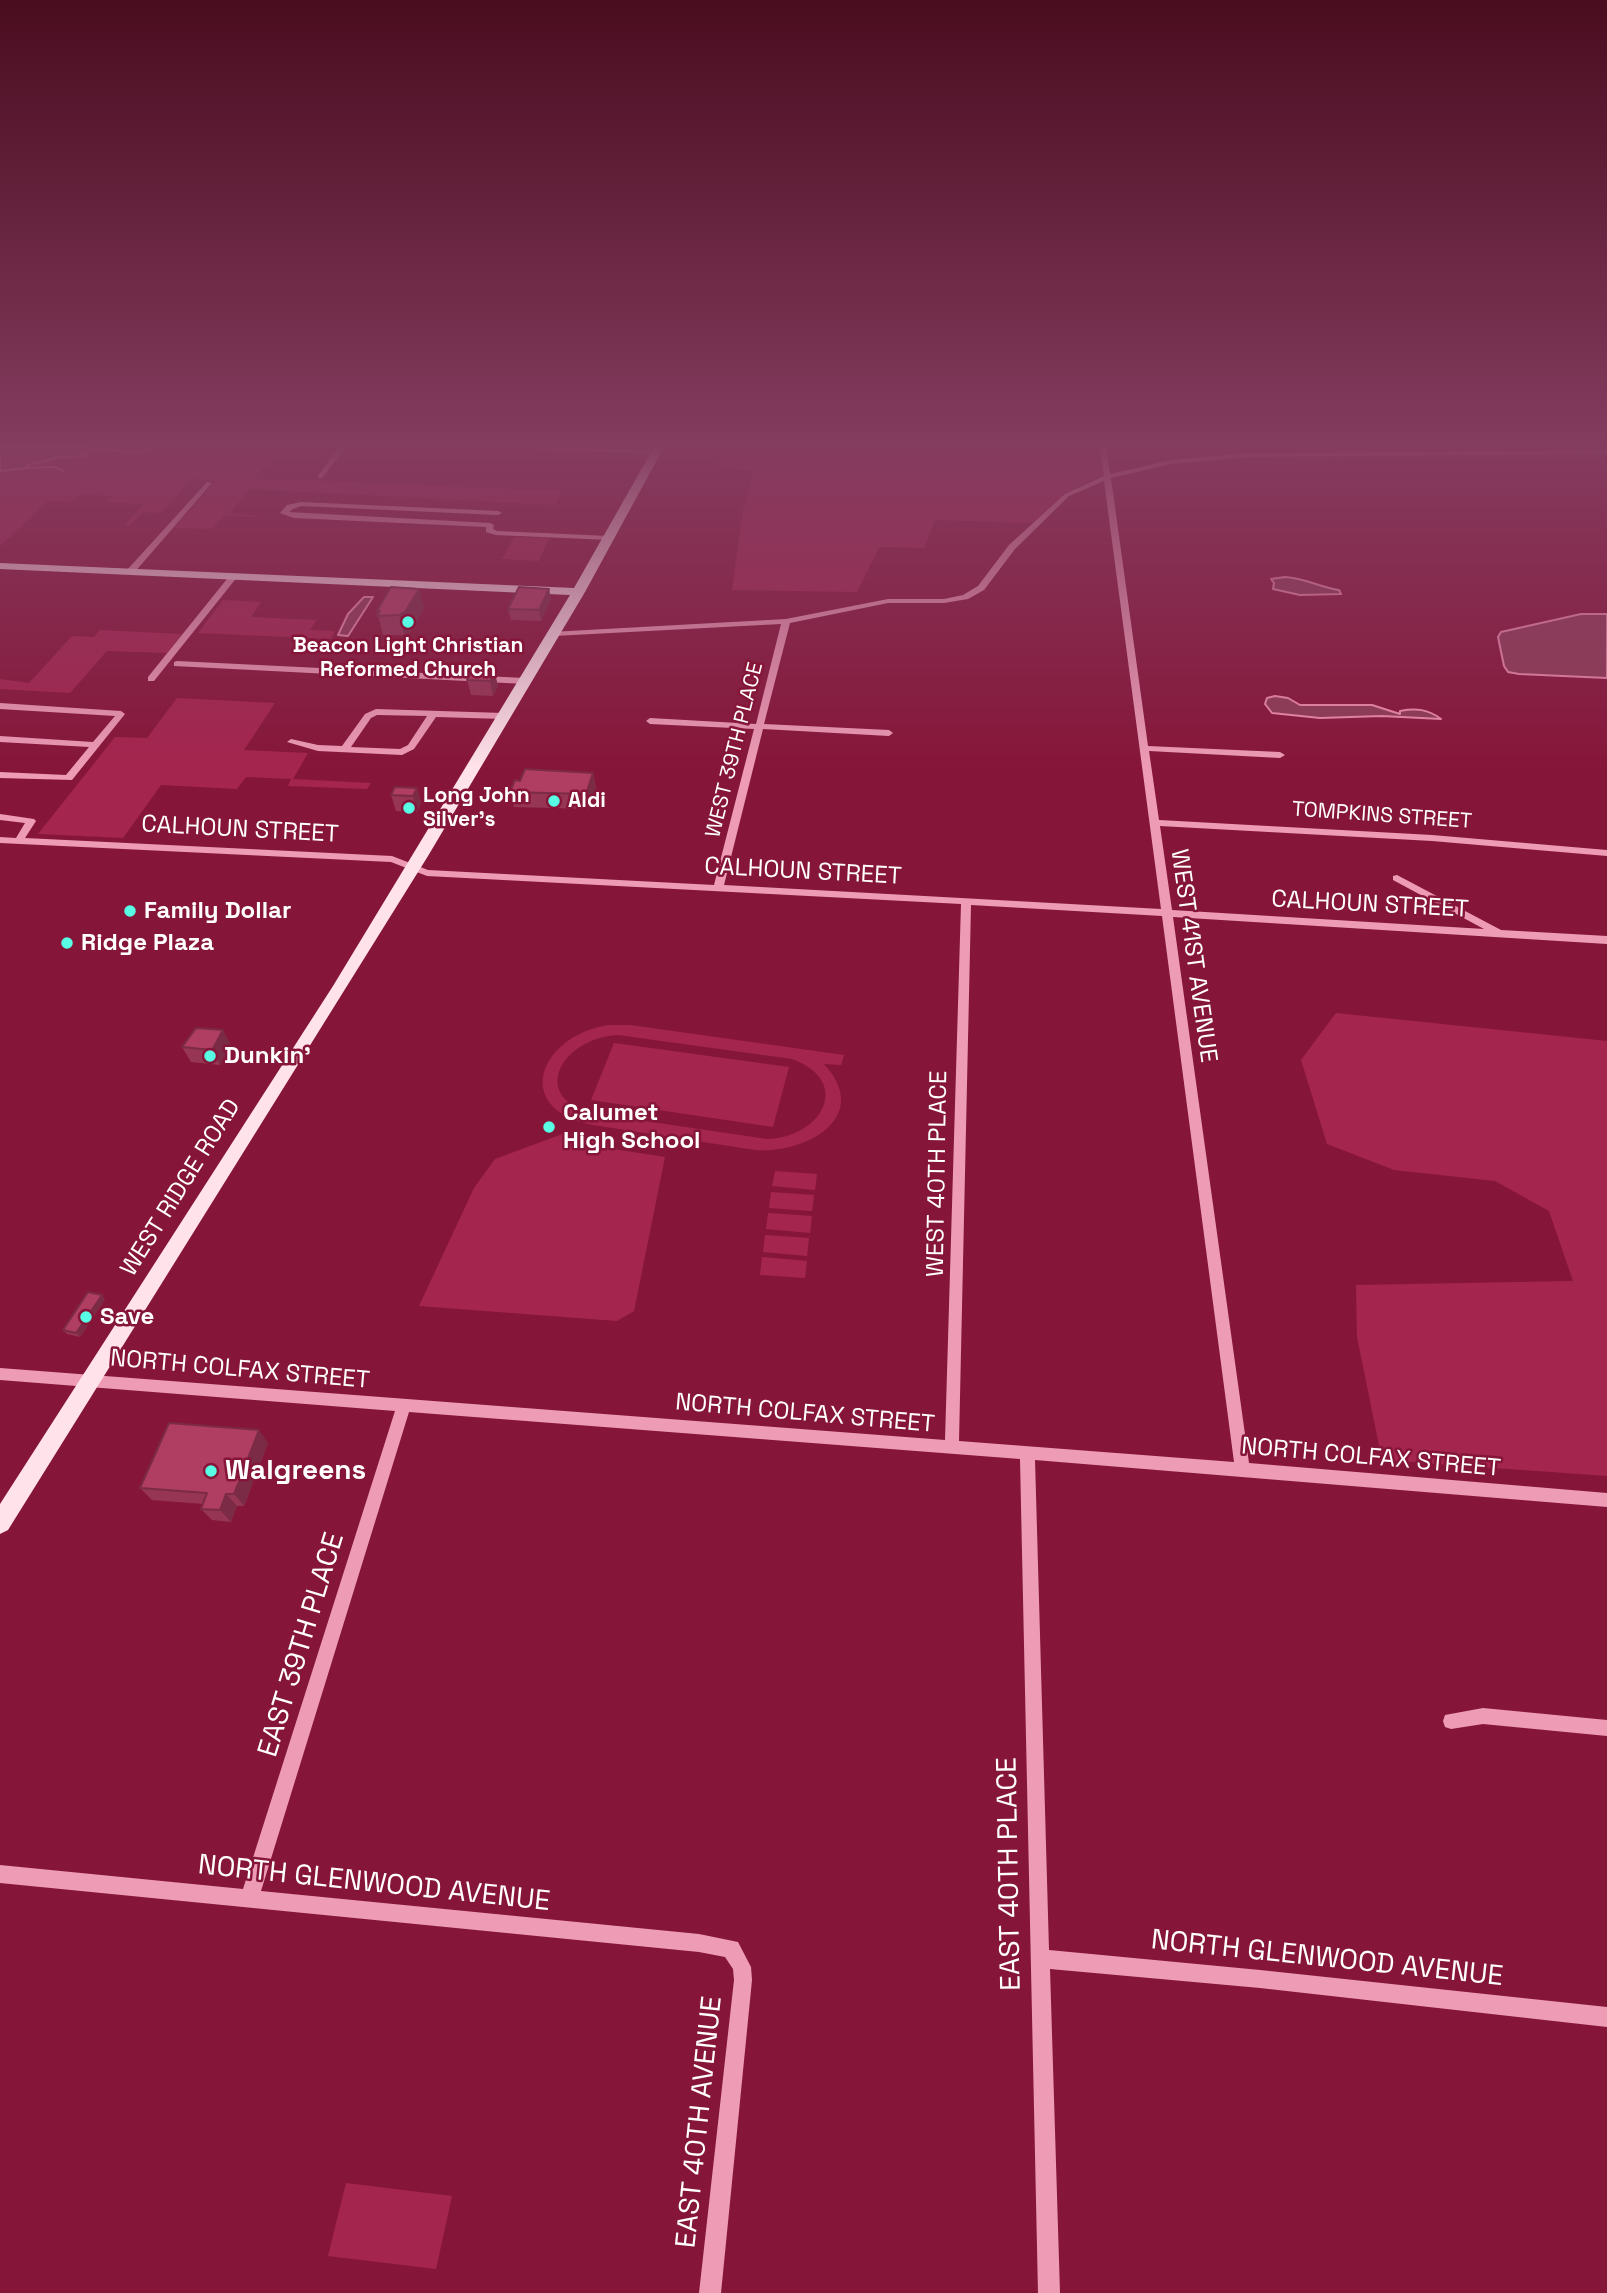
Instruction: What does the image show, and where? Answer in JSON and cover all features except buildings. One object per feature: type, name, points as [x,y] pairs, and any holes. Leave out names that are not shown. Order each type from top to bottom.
[{"type":"main road","name":"WEST RIDGE ROAD","points":[[0,1523],[413,867],[601,554]]},
{"type":"main road","points":[[0,566],[579,592]]},
{"type":"street","points":[[131,572],[147,554]]},
{"type":"street","points":[[554,634],[786,621],[888,601],[944,601],[965,597],[981,588],[1007,554]]},
{"type":"street","name":"WEST 41ST AVENUE","points":[[1118,554],[1242,1470]]},
{"type":"street","points":[[151,679],[234,576]]},
{"type":"street","name":"WEST 39TH PLACE","points":[[718,889],[786,621]]},
{"type":"street","points":[[177,664],[525,681]]},
{"type":"street","points":[[0,706],[121,713]]},
{"type":"street","points":[[344,750],[372,714],[387,711],[504,716]]},
{"type":"street","points":[[0,775],[69,778],[121,713]]},
{"type":"street","points":[[291,742],[344,750],[389,753],[405,751],[411,747],[434,713]]},
{"type":"street","points":[[650,721],[889,733]]},
{"type":"street","points":[[0,739],[96,744]]},
{"type":"street","points":[[1144,748],[1280,755]]},
{"type":"street","points":[[0,817],[31,821],[19,841]]},
{"type":"street","name":"TOMPKINS STREET","points":[[1154,823],[1432,838],[1607,853]]},
{"type":"street","name":"CALHOUN STREET","points":[[0,839],[392,859],[427,873],[966,901],[1607,940]]},
{"type":"street","points":[[1397,878],[1502,934]]},
{"type":"street","name":"WEST 40TH PLACE","points":[[952,1448],[966,901]]},
{"type":"street","name":"NORTH COLFAX STREET","points":[[0,1374],[1607,1500]]},
{"type":"street","name":"EAST 39TH PLACE","points":[[249,1900],[404,1406]]},
{"type":"street","name":"EAST 40TH PLACE","points":[[1027,1454],[1049,2293]]},
{"type":"street","points":[[1451,1721],[1483,1716],[1607,1728]]},
{"type":"street","name":"NORTH GLENWOOD AVENUE","points":[[0,1874],[719,1945],[731,1949],[738,1957]]},
{"type":"street","name":"EAST 40TH AVENUE","points":[[710,2293],[743,1980],[738,1957]]},
{"type":"street","name":"NORTH GLENWOOD AVENUE","points":[[1041,1959],[1260,1979],[1607,2017]]},
{"type":"shaded area","points":[[505,554],[542,554],[539,561],[502,559]]},
{"type":"shaded area","points":[[737,554],[876,554],[857,592],[732,590]]},
{"type":"shaded area","points":[[1285,577],[1339,590],[1341,594],[1300,595],[1273,589],[1274,583],[1271,579]]},
{"type":"shaded area","points":[[364,597],[373,597],[348,636],[338,635],[348,614]]},
{"type":"shaded area","points":[[223,600],[261,602],[251,617],[317,620],[310,630],[335,631],[331,639],[198,633]]},
{"type":"shaded area","points":[[1581,614],[1607,614],[1607,678],[1508,672],[1504,666],[1498,637],[1501,632]]},
{"type":"shaded area","points":[[100,630],[182,634],[167,653],[107,651],[70,693],[0,689],[0,679],[29,683],[72,636],[94,637]]},
{"type":"shaded area","points":[[177,698],[275,703],[244,750],[308,753],[293,779],[371,783],[367,789],[288,786],[291,779],[246,777],[237,789],[161,785],[123,838],[38,834],[115,737],[147,738]]},
{"type":"shaded area","points":[[1267,698],[1288,698],[1300,705],[1372,705],[1400,714],[1400,711],[1422,710],[1441,719],[1382,716],[1320,718],[1272,713],[1265,704]]},
{"type":"shaded area","points":[[1336,1013],[1607,1041],[1607,1476],[1382,1460],[1357,1337],[1356,1285],[1573,1281],[1549,1211],[1495,1181],[1394,1170],[1327,1144],[1301,1060]]},
{"type":"shaded area","points":[[609,1025],[630,1025],[844,1055],[841,1065],[824,1064],[837,1083],[841,1100],[837,1116],[812,1139],[775,1150],[755,1150],[593,1125],[567,1117],[551,1104],[543,1089],[544,1073],[552,1057],[566,1043],[585,1032]],"holes":[[[618,1035],[792,1059],[811,1069],[822,1081],[826,1094],[823,1107],[815,1119],[802,1129],[786,1136],[767,1139],[597,1114],[575,1107],[563,1096],[558,1084],[560,1070],[567,1058],[580,1047],[598,1039]]]},
{"type":"shaded area","points":[[614,1043],[789,1067],[773,1127],[591,1100]]},
{"type":"shaded area","points":[[565,1133],[606,1142],[613,1149],[665,1157],[634,1311],[617,1321],[419,1306],[474,1188],[495,1159]]},
{"type":"shaded area","points":[[775,1171],[817,1174],[815,1190],[772,1186]]},
{"type":"shaded area","points":[[771,1192],[814,1195],[812,1211],[769,1208]]},
{"type":"shaded area","points":[[768,1213],[812,1216],[810,1233],[766,1229]]},
{"type":"shaded area","points":[[765,1235],[809,1238],[807,1256],[763,1252]]},
{"type":"shaded area","points":[[762,1257],[807,1261],[805,1278],[760,1275]]},
{"type":"shaded area","points":[[346,2183],[452,2196],[436,2269],[328,2256]]},
{"type":"place","name":"Beacon Light Christian Reformed Church","points":[[408,622]]},
{"type":"place","name":"Aldi","points":[[554,801]]},
{"type":"place","name":"Long John Silver's","points":[[409,808]]},
{"type":"place","name":"Family Dollar","points":[[130,911]]},
{"type":"place","name":"Ridge Plaza","points":[[67,943]]},
{"type":"place","name":"Dunkin'","points":[[210,1056]]},
{"type":"place","name":"Calumet High School","points":[[549,1127]]},
{"type":"place","name":"Save","points":[[86,1317]]},
{"type":"place","name":"Walgreens","points":[[211,1471]]}]
